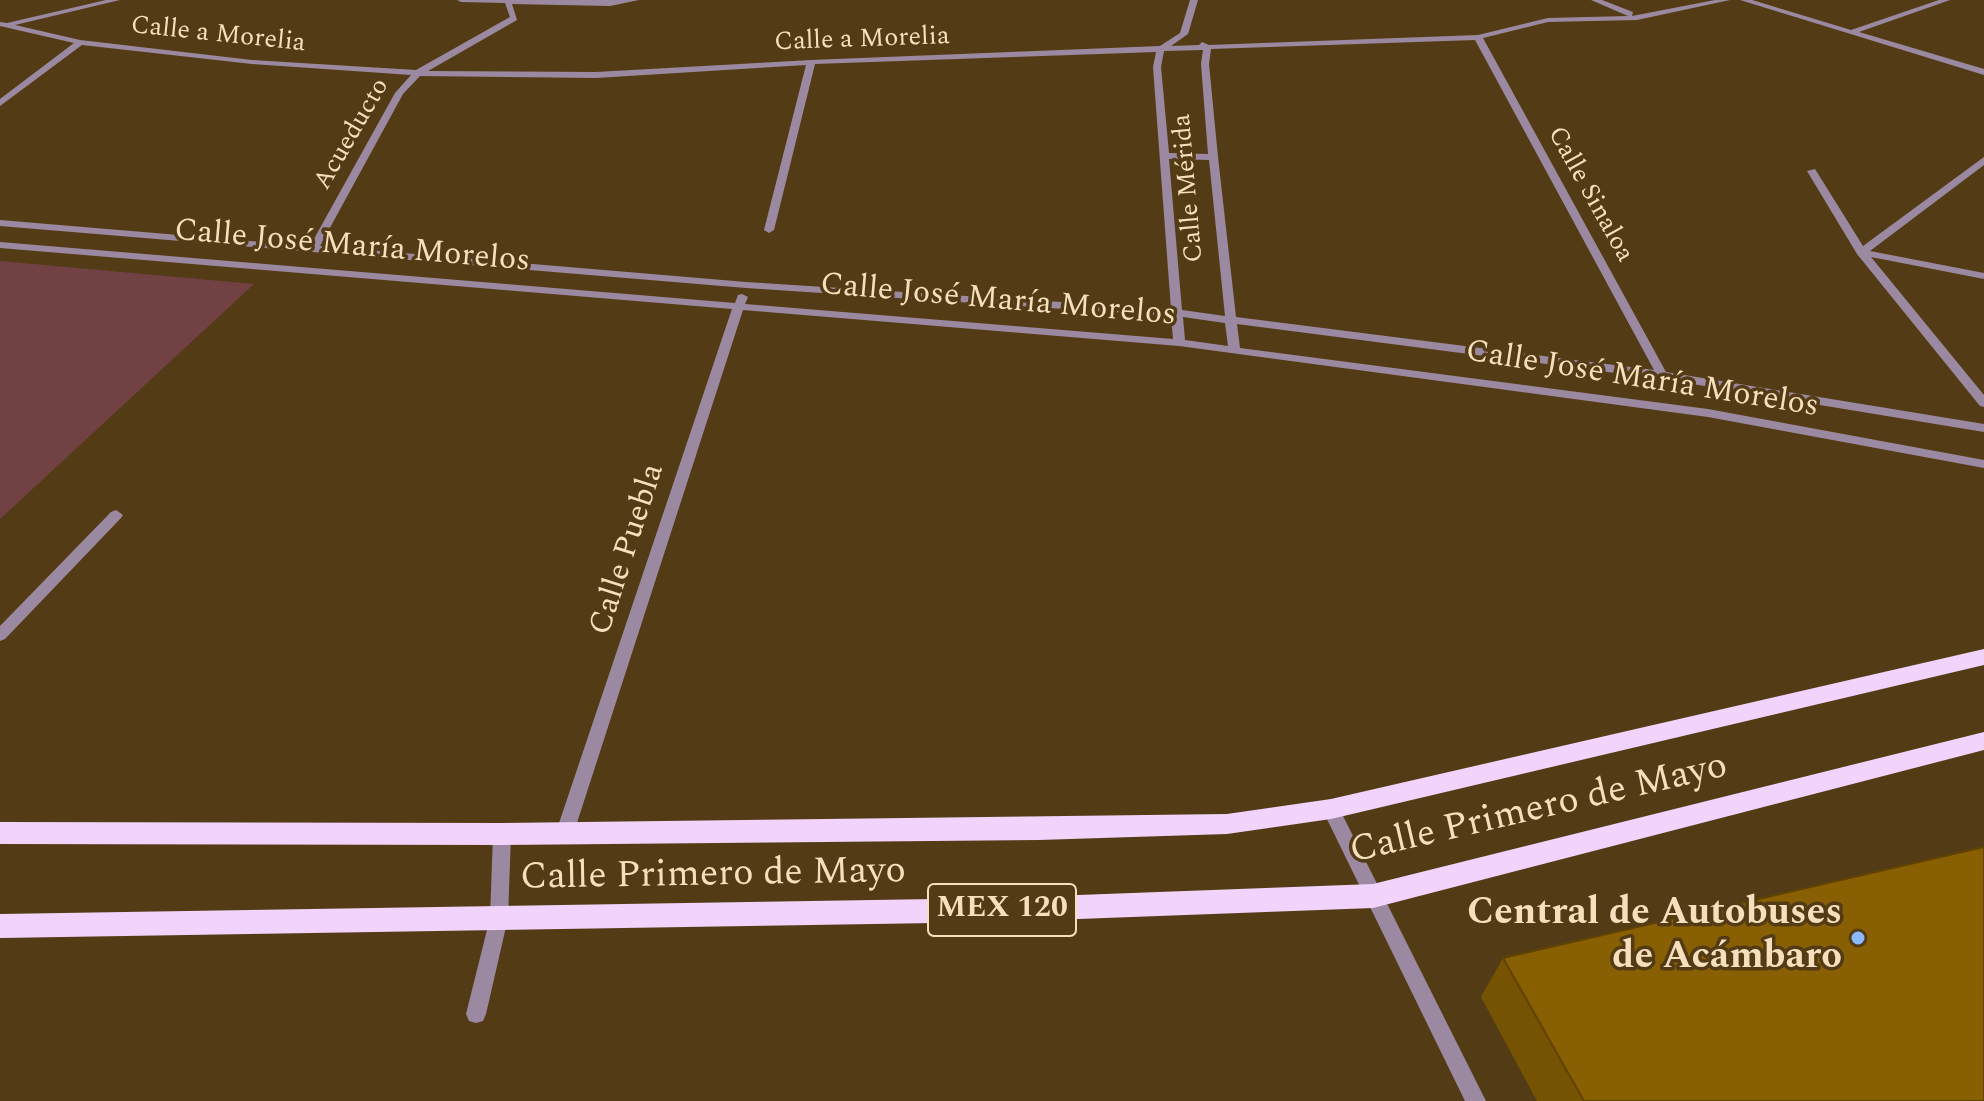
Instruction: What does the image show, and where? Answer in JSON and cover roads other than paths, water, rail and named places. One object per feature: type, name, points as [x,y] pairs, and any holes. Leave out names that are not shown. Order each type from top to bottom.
[{"type":"main road","name":"Calle Primero de Mayo","points":[[0,833],[502,834],[1039,829],[1212,824],[1331,809],[1984,657]]},
{"type":"main road","name":"Calle Primero de Mayo","points":[[0,926],[998,910],[1373,896],[1984,741]]},
{"type":"street","points":[[3,24],[116,0]]},
{"type":"street","points":[[461,0],[508,4],[610,4],[635,0]]},
{"type":"street","points":[[1160,50],[1184,34],[1194,0]]},
{"type":"street","points":[[1595,0],[1637,18]]},
{"type":"street","name":"Calle a Morelia","points":[[3,24],[80,42],[252,62],[418,73],[596,75],[811,62],[1478,37],[1548,20],[1637,18],[1726,0]]},
{"type":"street","points":[[1744,0],[1984,72]]},
{"type":"street","points":[[1852,32],[1946,0]]},
{"type":"street","name":"Acueducto","points":[[314,248],[399,93],[418,73],[514,18],[508,4]]},
{"type":"street","points":[[1184,34],[1207,47]]},
{"type":"street","name":"Calle Sinaloa","points":[[1478,37],[1662,375]]},
{"type":"street","points":[[0,103],[80,42]]},
{"type":"street","name":"Calle Mérida","points":[[1207,47],[1205,64],[1213,157],[1234,349]]},
{"type":"street","name":"Calle Mérida","points":[[1160,50],[1157,67],[1179,343]]},
{"type":"street","points":[[769,230],[811,62]]},
{"type":"street","points":[[1164,156],[1213,157]]},
{"type":"street","points":[[1861,252],[1984,160]]},
{"type":"street","points":[[1812,171],[1861,252],[1984,403]]},
{"type":"street","name":"Calle José María Morelos","points":[[0,223],[746,285],[1177,313],[1662,375],[1984,428]]},
{"type":"street","name":"Calle José María Morelos","points":[[0,245],[1234,349],[1708,413],[1984,464]]},
{"type":"street","points":[[1861,252],[1984,276]]},
{"type":"street","name":"Calle Puebla","points":[[565,832],[746,285]]},
{"type":"street","points":[[0,635],[116,515]]},
{"type":"street","points":[[1331,809],[1476,1101]]},
{"type":"street","points":[[476,1014],[499,918],[502,834]]},
{"type":"place","name":"Central de Autobuses de Acámbaro","points":[[1858,938]]}]
